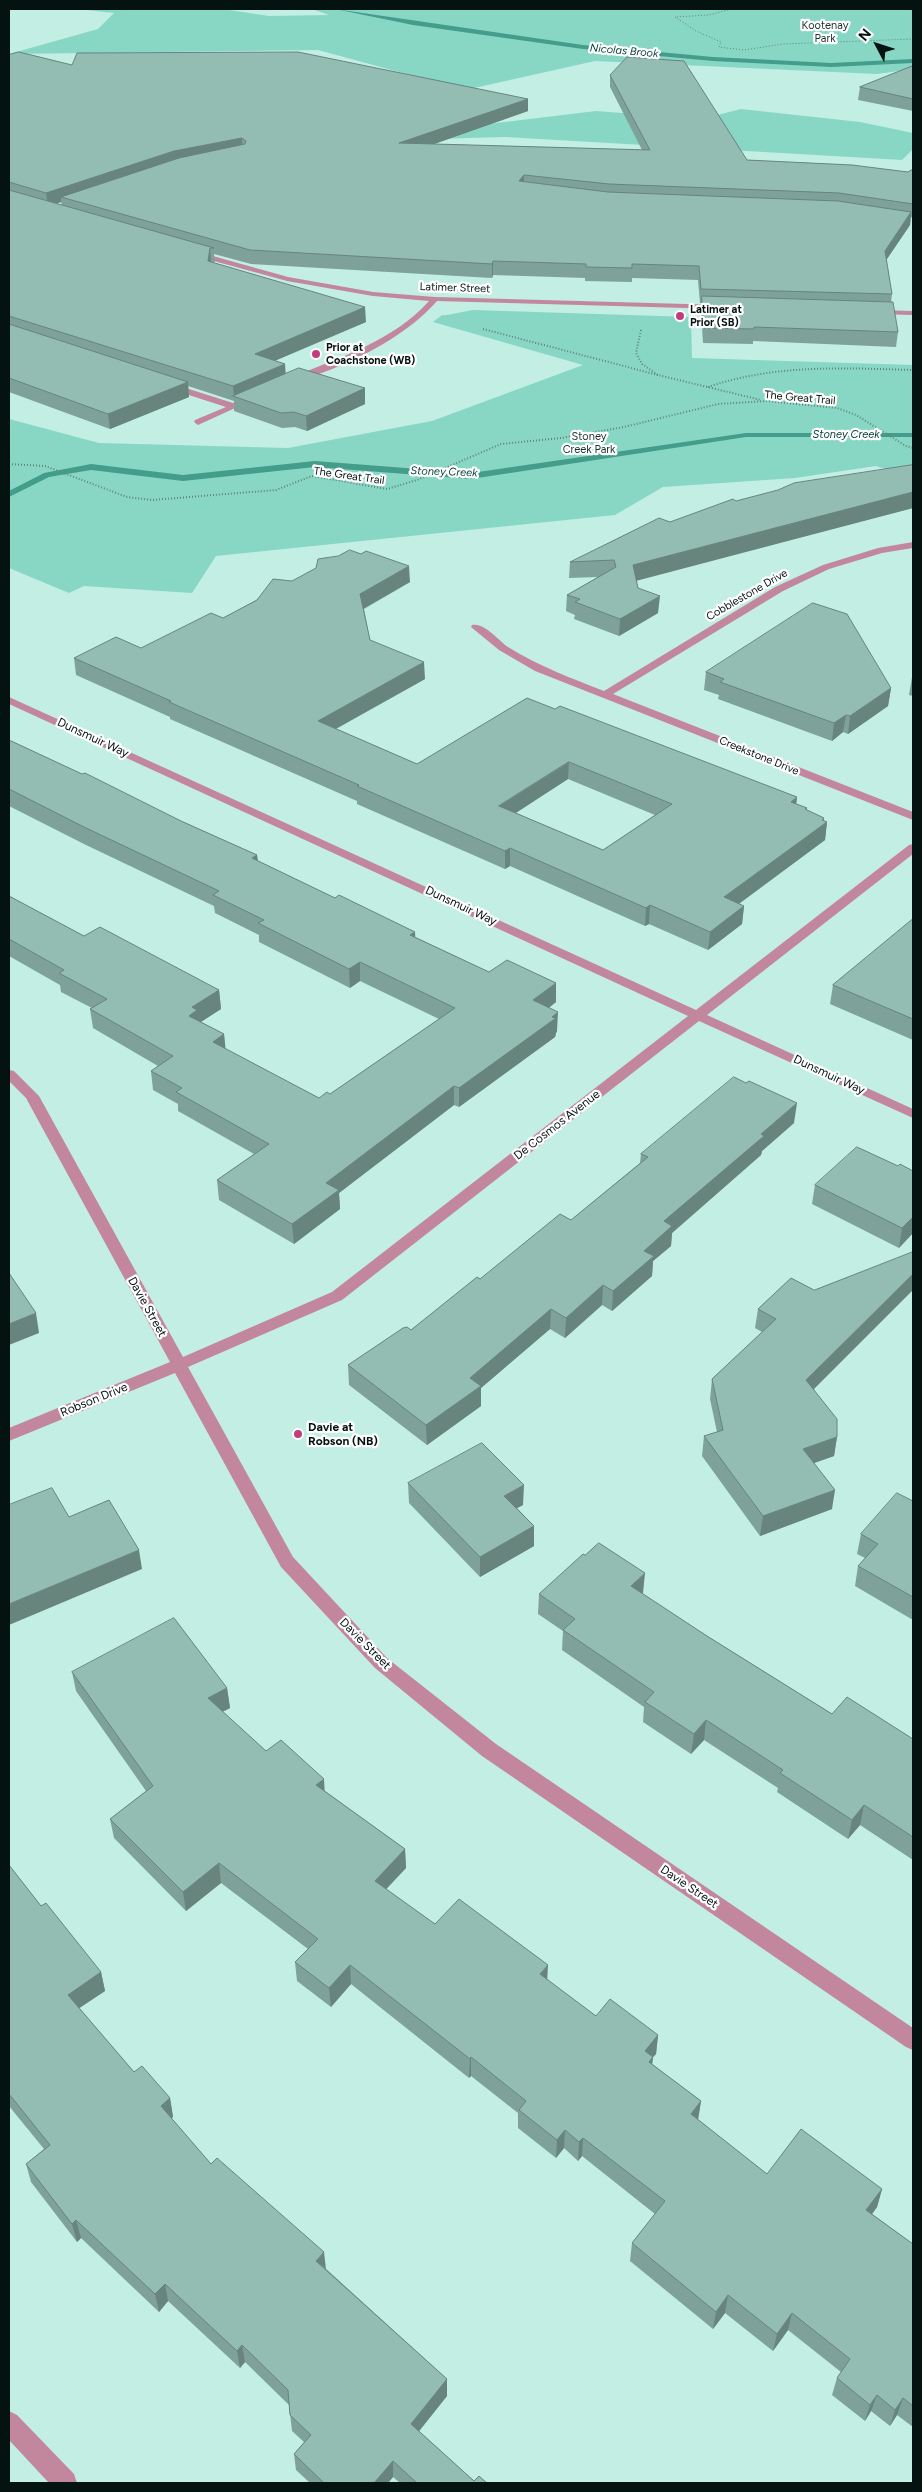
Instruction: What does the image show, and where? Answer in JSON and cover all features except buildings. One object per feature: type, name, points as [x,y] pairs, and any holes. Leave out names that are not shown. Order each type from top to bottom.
[{"type":"street","name":"Latimer Street","points":[[186,250],[313,285],[373,294],[435,299],[734,308]]},
{"type":"street","points":[[288,382],[380,342],[421,316],[435,299]]},
{"type":"street","points":[[864,311],[913,313]]},
{"type":"street","points":[[157,381],[233,406]]},
{"type":"street","points":[[198,422],[261,394]]},
{"type":"street","name":"Cobblestone Drive","points":[[605,695],[779,589],[826,567],[881,550],[913,545]]},
{"type":"street","name":"Creekstone Drive","points":[[476,627],[503,648],[539,669],[913,816]]},
{"type":"street","name":"Dunsmuir Way","points":[[9,700],[913,1114]]},
{"type":"street","name":"De Cosmos Avenue","points":[[179,1365],[337,1296],[913,848]]},
{"type":"street","name":"Davie Street","points":[[9,1074],[32,1096],[287,1562],[381,1663],[489,1750],[913,2040]]},
{"type":"street","name":"Robson Drive","points":[[9,1435],[179,1365]]},
{"type":"street","points":[[9,2423],[65,2483]]},
{"type":"path","points":[[731,9],[709,15],[675,18],[696,31],[715,38],[721,42],[720,47],[732,50],[753,50],[780,44],[866,43],[913,39]]},
{"type":"path","points":[[645,305],[636,353],[642,364],[658,375]]},
{"type":"path","points":[[482,329],[766,401]]},
{"type":"path","points":[[708,387],[725,381],[788,368],[913,370]]},
{"type":"path","name":"The Great Trail","points":[[9,464],[45,466],[127,496],[152,500],[276,490],[312,476],[387,489],[417,480],[501,444],[561,438],[624,427],[718,404],[766,401],[837,408],[856,415],[906,446],[913,448]]},
{"type":"green space","name":"Kootenay Park","points":[[77,9],[223,9],[269,16],[329,15],[312,9],[913,9],[913,69],[877,74],[595,61],[465,90],[318,50],[9,54],[98,29],[114,13]]},
{"type":"green space","points":[[741,109],[860,122],[913,133],[913,149],[902,160],[505,137],[433,139],[463,127],[596,111],[702,119]]},
{"type":"green space","name":"Stoney Creek Park","points":[[473,310],[691,317],[692,358],[913,365],[913,478],[876,466],[795,478],[663,487],[615,515],[216,556],[192,593],[84,586],[69,593],[9,568],[9,419],[99,443],[288,448],[432,421],[583,365],[433,322],[442,315]]},
{"type":"waterway","name":"Nicolas Brook","points":[[338,9],[413,23],[583,47],[713,59],[831,65],[913,61]]},
{"type":"waterway","name":"Stoney Creek","points":[[9,494],[47,475],[91,467],[183,478],[315,464],[471,476],[746,435],[913,435]]},
{"type":"place","name":"Latimer at Prior (SB)","points":[[680,316]]},
{"type":"place","name":"Prior at Coachstone (WB)","points":[[316,354]]},
{"type":"place","name":"Davie at Robson (NB)","points":[[298,1434]]}]
